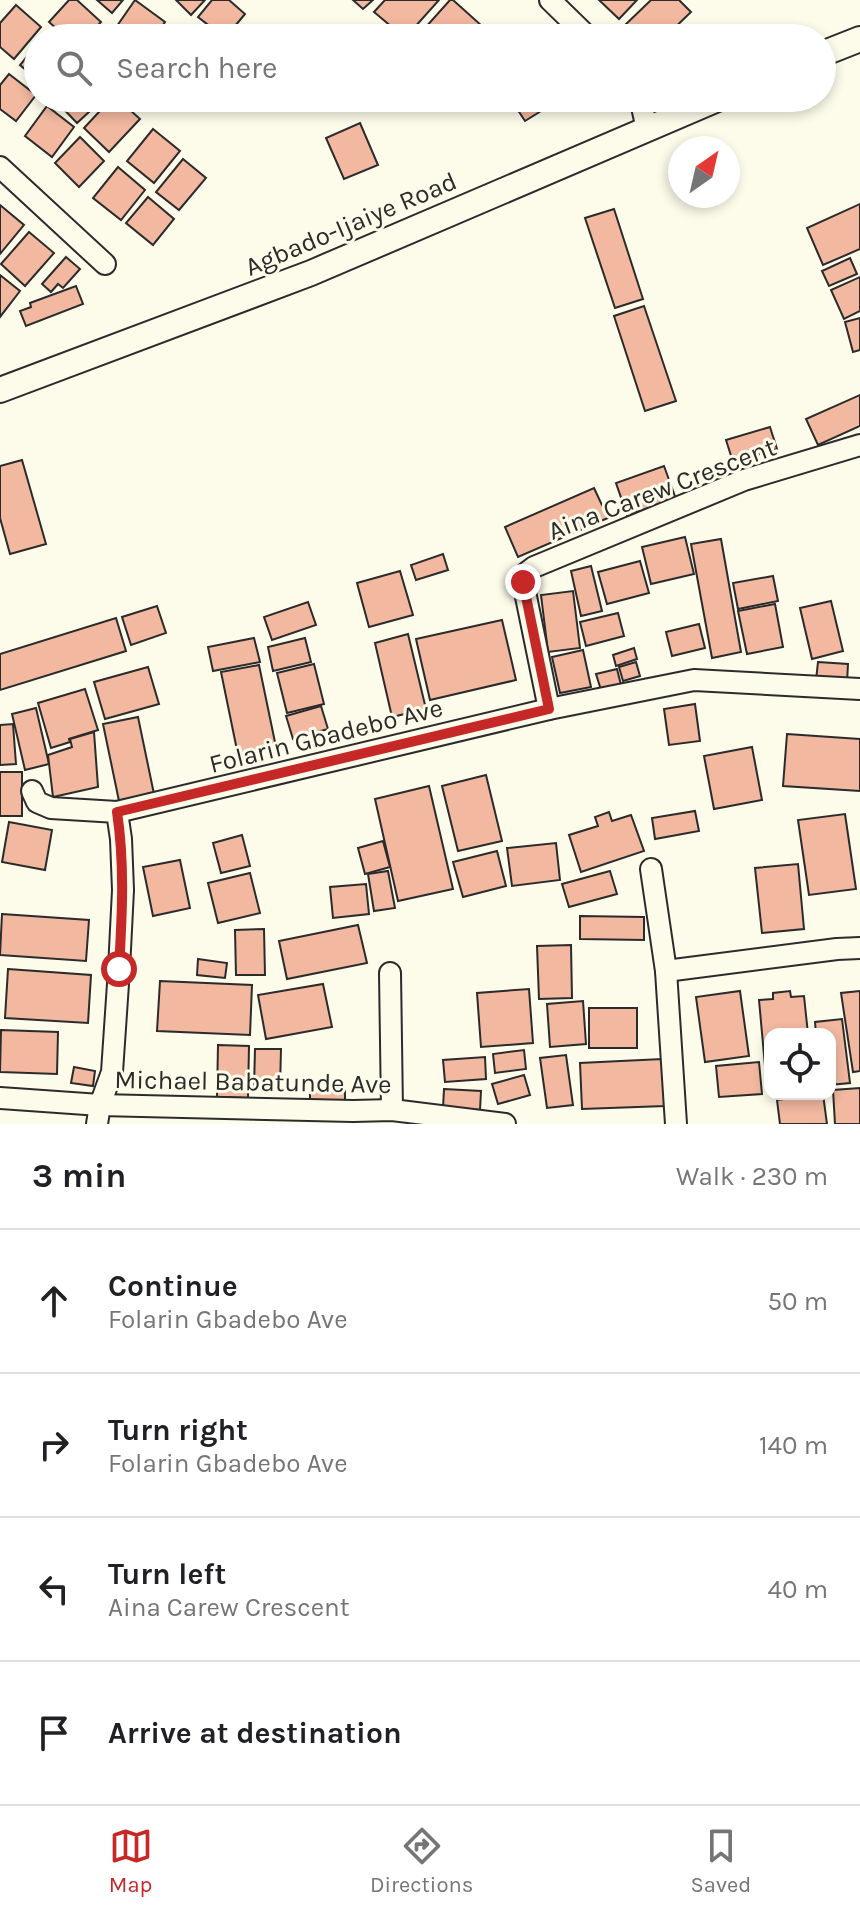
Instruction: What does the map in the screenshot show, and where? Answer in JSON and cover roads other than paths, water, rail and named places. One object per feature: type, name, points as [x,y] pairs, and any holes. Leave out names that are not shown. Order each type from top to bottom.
[{"type":"street","points":[[550,0],[575,24]]},
{"type":"street","points":[[836,48],[860,39]]},
{"type":"street","points":[[643,112],[647,129]]},
{"type":"street","name":"Agbado-Ijaiye Road","points":[[0,390],[311,273],[687,112]]},
{"type":"street","points":[[0,167],[105,264]]},
{"type":"street","name":"Aina Carew Crescent","points":[[549,709],[523,582],[526,573],[744,480],[860,445]]},
{"type":"street","name":"Folarin Gbadebo Ave","points":[[32,791],[37,802],[51,808],[117,812],[549,709],[694,680],[860,689]]},
{"type":"street","points":[[98,1115],[112,1072],[118,984],[123,890],[117,812]]},
{"type":"street","points":[[651,869],[666,971],[676,1124]]},
{"type":"street","points":[[666,971],[860,948]]},
{"type":"street","points":[[390,973],[392,1110]]},
{"type":"street","name":"Michael Babatunde Ave","points":[[0,1098],[98,1115],[352,1117],[392,1110],[505,1124]]}]
